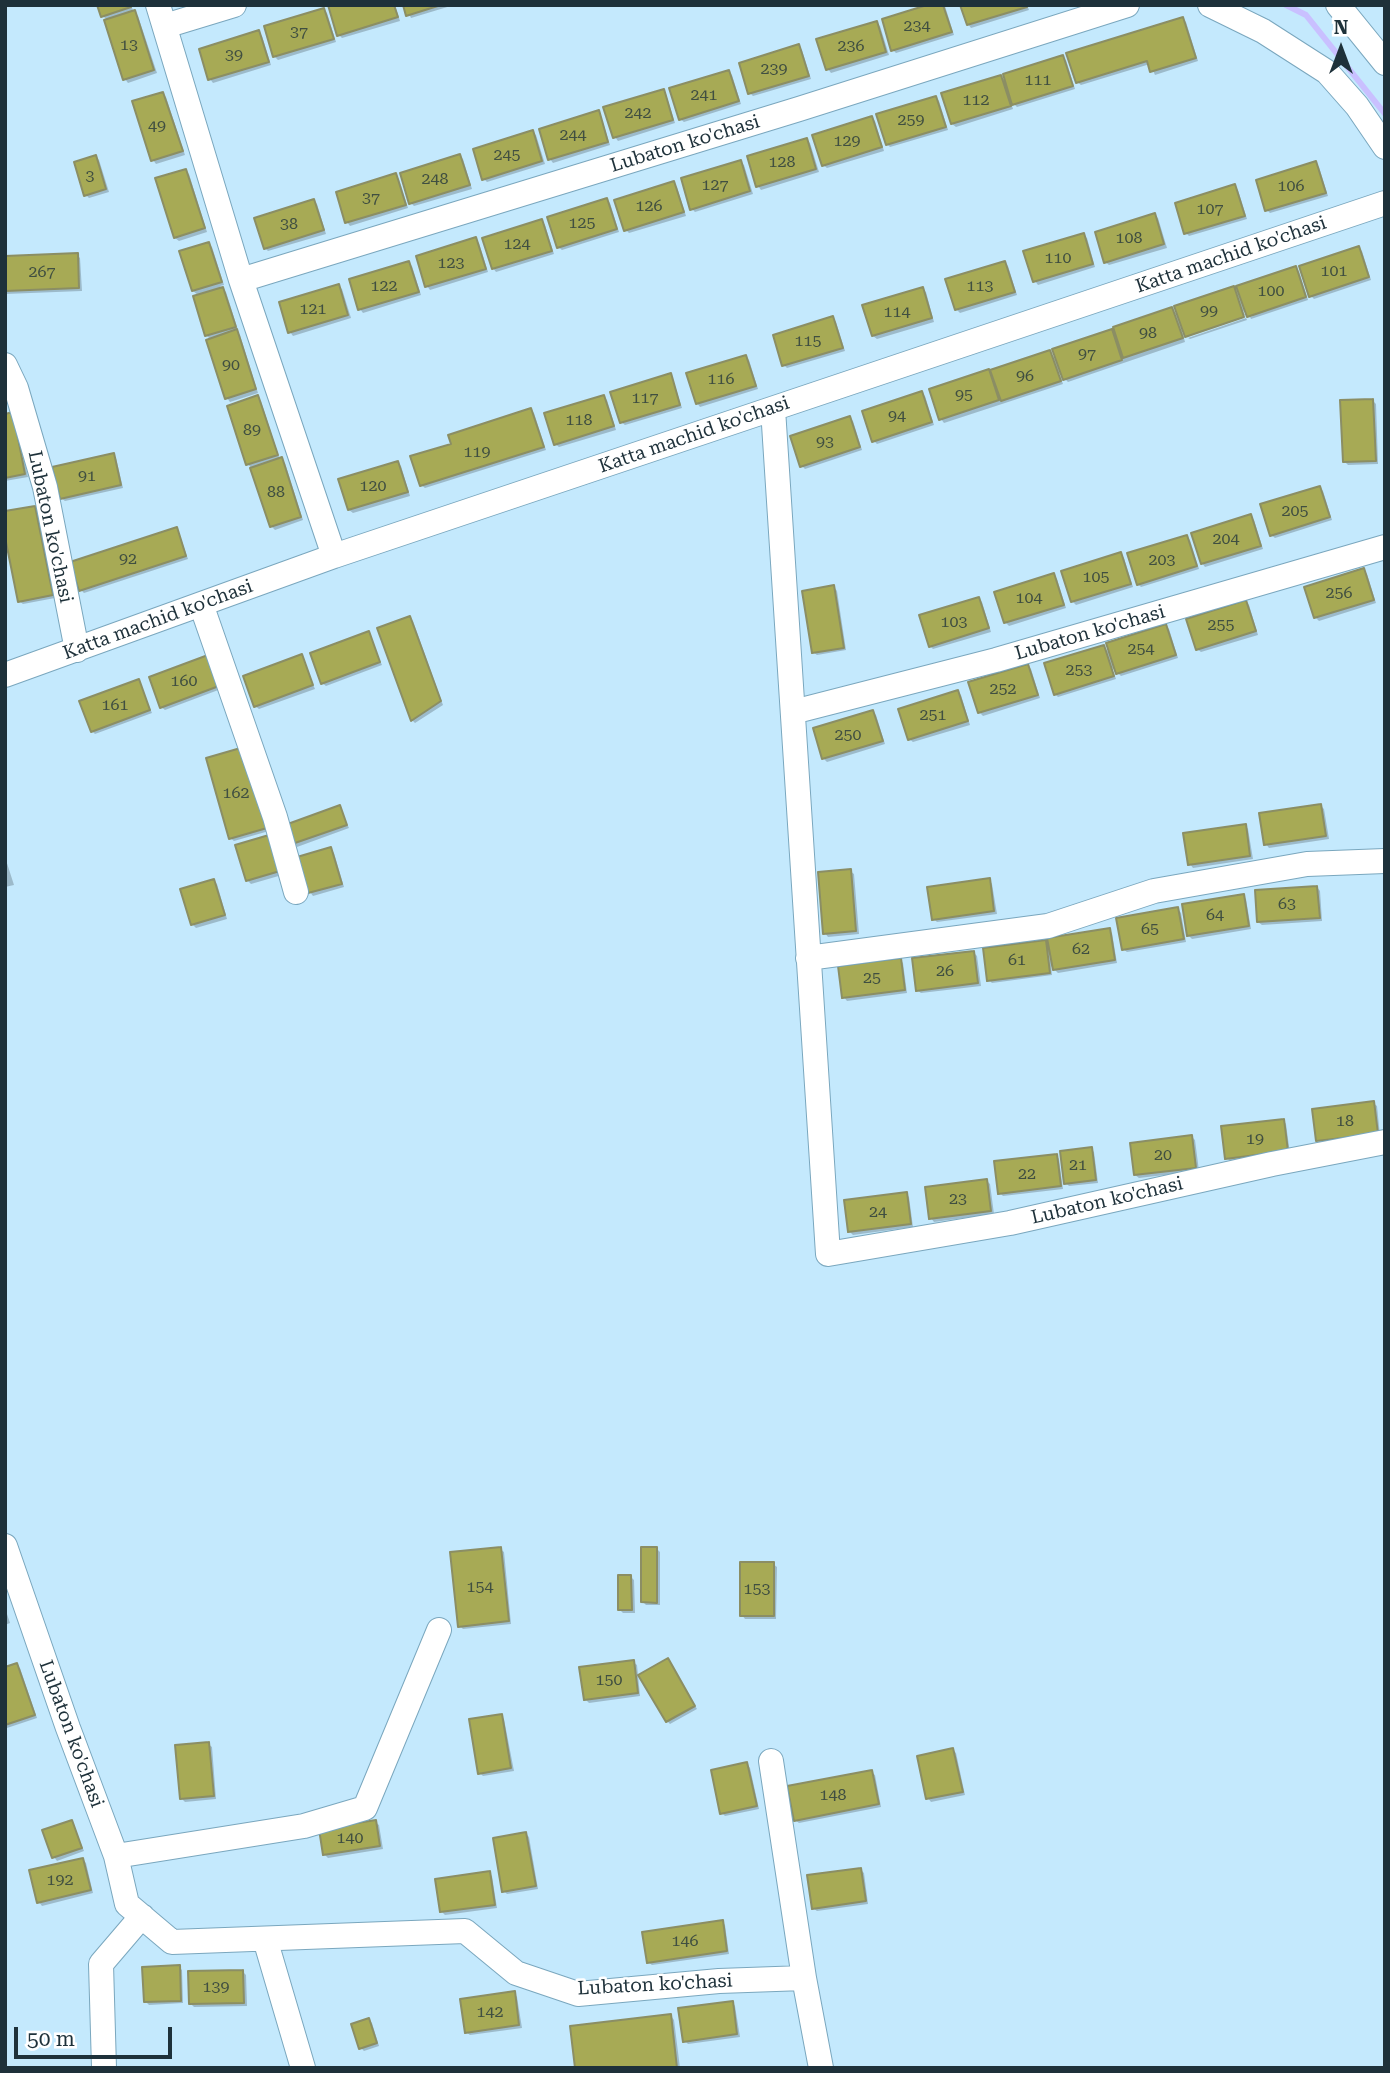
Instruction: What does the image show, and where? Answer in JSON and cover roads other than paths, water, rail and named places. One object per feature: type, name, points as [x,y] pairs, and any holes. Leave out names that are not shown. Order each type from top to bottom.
[{"type":"street","points":[[234,5],[162,16],[241,280],[334,556]]},
{"type":"street","name":"Lubaton ko'chasi","points":[[241,280],[786,114],[1127,5]]},
{"type":"street","points":[[1210,5],[1263,31],[1327,72],[1357,106],[1385,147]]},
{"type":"street","points":[[1338,5],[1385,63]]},
{"type":"street","name":"Katta machid ko'chasi","points":[[5,675],[334,556],[1385,203]]},
{"type":"street","name":"Lubaton ko'chasi","points":[[5,365],[16,388],[45,487],[77,650]]},
{"type":"street","points":[[773,409],[808,958],[1048,926],[1154,891],[1307,864],[1385,861]]},
{"type":"street","name":"Lubaton ko'chasi","points":[[793,712],[996,660],[1385,547]]},
{"type":"street","points":[[201,604],[275,817],[296,892]]},
{"type":"street","name":"Lubaton ko'chasi","points":[[808,958],[828,1254],[1010,1223],[1272,1164],[1385,1142]]},
{"type":"street","name":"Lubaton ko'chasi","points":[[5,1546],[116,1856],[127,1904],[172,1942],[465,1931],[516,1973],[578,1994],[719,1981],[804,1978]]},
{"type":"street","points":[[116,1856],[304,1826],[365,1808],[439,1630]]},
{"type":"street","points":[[771,1761],[804,1978],[821,2068]]},
{"type":"street","points":[[104,2068],[101,1964],[142,1916]]},
{"type":"street","points":[[265,1939],[303,2068]]},
{"type":"waterway","points":[[1286,5],[1306,15],[1385,114]]}]
